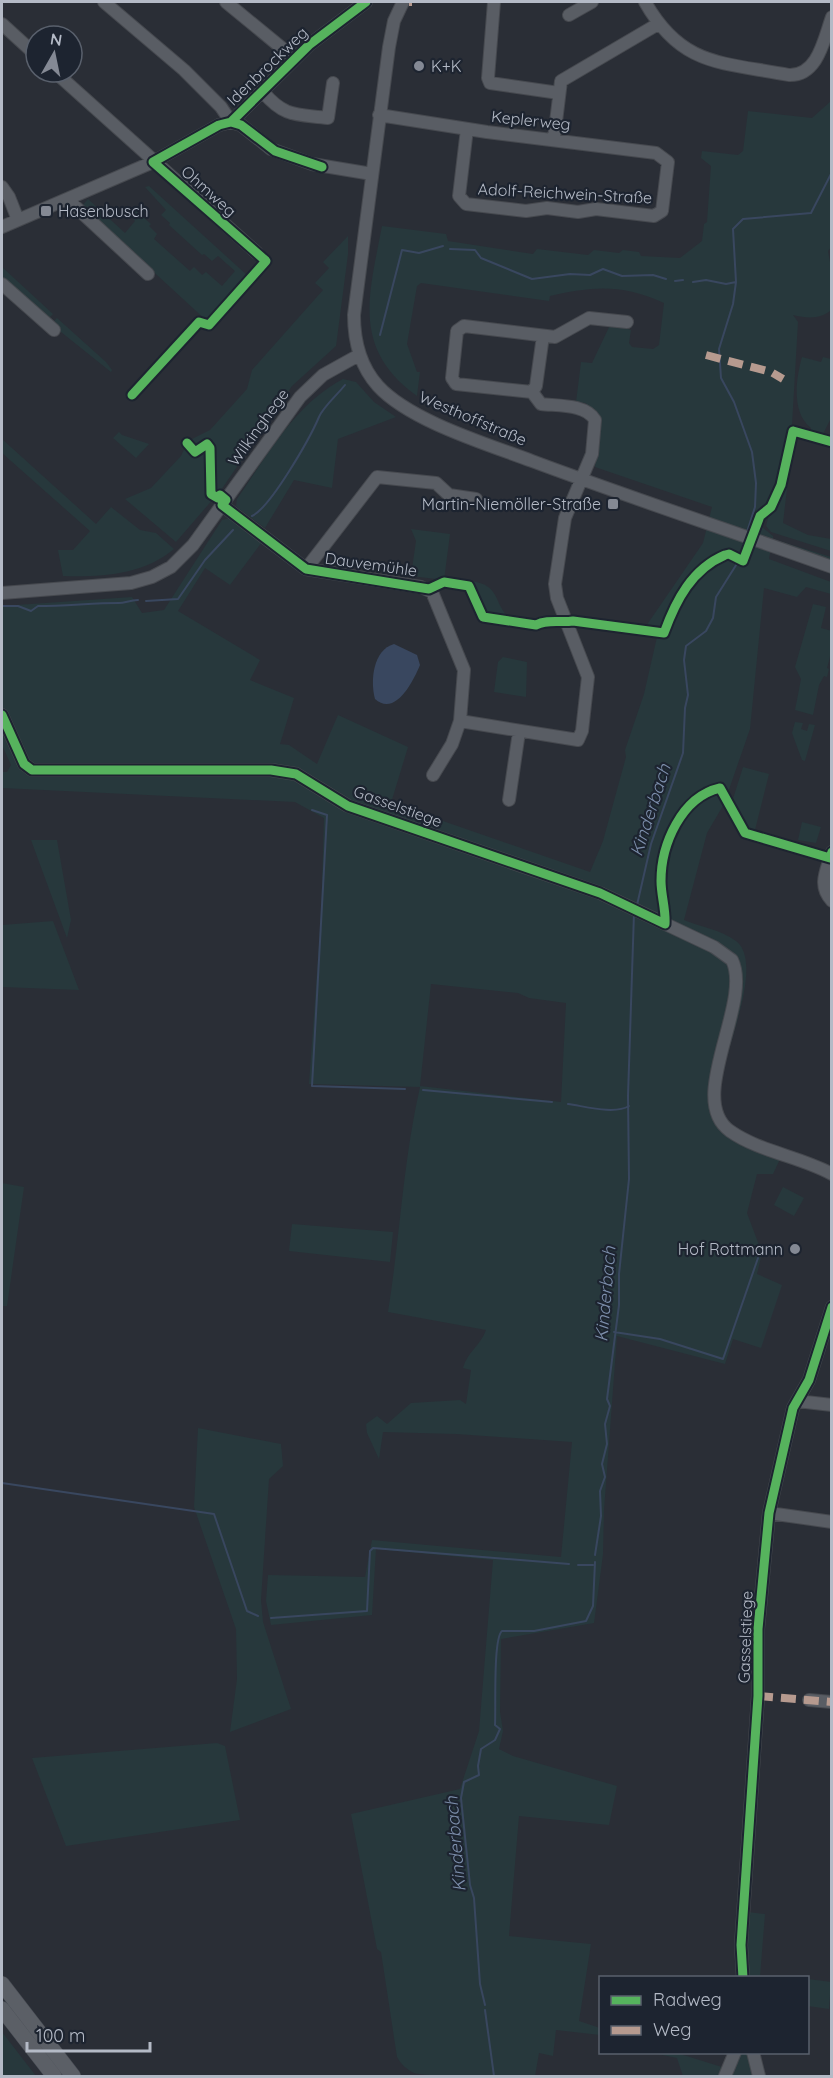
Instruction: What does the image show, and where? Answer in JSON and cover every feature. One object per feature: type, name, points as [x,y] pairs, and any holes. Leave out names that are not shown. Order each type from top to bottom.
[{"type":"main road","points":[[2,1985],[73,2076]]},
{"type":"main road","points":[[2,2009],[54,2076]]},
{"type":"street","points":[[104,2],[184,70],[221,107],[231,122],[241,125],[275,151],[296,160],[372,174]]},
{"type":"street","points":[[226,2],[294,58]]},
{"type":"street","name":"Idenbrockweg","points":[[2,227],[153,162],[219,125],[231,122],[294,58],[366,2]]},
{"type":"street","name":"Westhoffstraße","points":[[403,2],[391,34],[355,306],[355,335],[359,355],[378,386],[408,409],[449,429],[582,479],[831,567]]},
{"type":"street","points":[[494,2],[490,83],[559,93]]},
{"type":"street","points":[[569,15],[592,2]]},
{"type":"street","points":[[645,2],[658,24],[682,48],[701,57],[795,75],[808,71],[813,65],[831,17]]},
{"type":"street","points":[[2,24],[24,44]]},
{"type":"street","points":[[554,138],[559,93],[565,77],[658,24]]},
{"type":"street","name":"Idenbrockweg","points":[[263,92],[277,108],[285,112],[334,118],[333,83]]},
{"type":"street","points":[[68,84],[153,162]]},
{"type":"street","name":"Keplerweg","points":[[380,115],[467,129],[554,138],[656,153],[668,162],[669,170]]},
{"type":"street","name":"Adolf-Reichwein-Straße","points":[[467,129],[459,196],[466,204],[526,211],[547,208],[578,212],[596,209],[654,216],[662,211],[664,205],[669,170]]},
{"type":"street","name":"Ohmweg","points":[[153,162],[257,253]]},
{"type":"street","points":[[2,188],[9,197],[18,220]]},
{"type":"street","points":[[68,199],[148,274]]},
{"type":"street","points":[[244,242],[258,240]]},
{"type":"street","points":[[2,284],[54,330]]},
{"type":"street","points":[[460,722],[573,740],[578,740],[580,736],[588,677],[557,598],[555,584],[565,518],[592,454],[595,420],[588,411],[541,404],[532,392],[460,385],[453,382],[457,331],[464,326],[555,337],[589,318],[627,322]]},
{"type":"street","points":[[532,392],[536,386],[543,336]]},
{"type":"street","name":"Wilkinghege","points":[[2,593],[123,584],[152,578],[171,567],[186,553],[300,397],[323,375],[359,355]]},
{"type":"street","name":"Dauvemühle","points":[[306,569],[374,480],[380,476],[436,483],[449,495],[476,499]]},
{"type":"street","name":"Dauvemühle","points":[[222,505],[306,569],[421,587],[432,592],[464,670],[460,722],[453,744],[433,775]]},
{"type":"street","name":"Gasselstiege","points":[[2,715],[24,764],[32,770],[271,770],[296,774],[348,806],[600,893],[714,947],[732,960],[735,965],[737,983],[716,1083],[714,1108],[719,1119],[727,1130],[746,1141],[831,1174]]},
{"type":"street","points":[[509,800],[519,732]]},
{"type":"street","points":[[831,852],[823,881],[831,902]]},
{"type":"street","name":"Gasselstiege","points":[[743,1976],[741,1945],[758,1696],[758,1629],[769,1513],[788,1424],[809,1380],[831,1307]]},
{"type":"street","points":[[797,1401],[831,1406]]},
{"type":"street","points":[[769,1513],[831,1522]]},
{"type":"street","points":[[809,1700],[831,1702]]},
{"type":"street","points":[[725,2076],[734,2054]]},
{"type":"street","points":[[754,2054],[759,2076]]},
{"type":"shaded area","points":[[831,101],[832,246],[828,251],[831,268],[831,310],[818,317],[793,315],[798,322],[792,425],[788,441],[791,440],[792,446],[783,523],[808,535],[831,539],[831,551],[771,532],[766,526],[787,445],[762,527],[773,536],[773,539],[831,557],[831,562],[772,542],[769,559],[831,582],[831,594],[806,587],[797,597],[764,588],[750,729],[724,804],[707,833],[684,920],[730,937],[744,952],[745,987],[724,1069],[720,1106],[709,1111],[714,1121],[729,1136],[781,1157],[773,1174],[757,1174],[747,1213],[762,1253],[757,1274],[782,1285],[761,1348],[733,1339],[725,1364],[617,1336],[604,1510],[603,1554],[594,1623],[501,1639],[500,1712],[503,1731],[499,1749],[513,1756],[617,1786],[609,1825],[519,1816],[509,1936],[591,1944],[579,2021],[599,2028],[599,2035],[556,2030],[553,2056],[539,2053],[535,2076],[424,2075],[409,2070],[397,2057],[381,1952],[377,1949],[351,1814],[460,1789],[479,1731],[493,1560],[376,1549],[372,1615],[271,1625],[266,1601],[268,1575],[365,1577],[372,1540],[561,1557],[572,1442],[456,1434],[383,1432],[379,1459],[367,1433],[366,1424],[377,1416],[387,1424],[411,1403],[460,1400],[466,1404],[471,1370],[463,1368],[486,1330],[388,1312],[406,1171],[420,1087],[309,1084],[321,916],[324,818],[295,802],[2,788],[2,772],[7,772],[11,765],[2,745],[2,606],[132,597],[142,613],[164,610],[222,520],[230,518],[262,542],[230,585],[205,568],[178,611],[260,660],[250,680],[294,698],[280,744],[289,745],[317,764],[338,715],[408,747],[391,803],[590,872],[603,841],[626,757],[625,750],[644,694],[657,637],[643,635],[644,629],[703,543],[712,507],[595,467],[596,455],[586,403],[576,402],[581,362],[592,363],[611,323],[631,330],[629,343],[632,347],[653,349],[659,345],[664,303],[634,292],[621,290],[581,290],[550,296],[549,301],[421,283],[417,286],[407,344],[417,372],[420,372],[417,396],[396,378],[382,359],[373,339],[370,297],[382,226],[446,234],[448,241],[533,254],[537,249],[588,255],[594,250],[619,253],[623,250],[639,252],[641,256],[680,258],[702,241],[704,224],[707,222],[711,166],[701,158],[702,151],[738,155],[743,151],[748,111],[812,118]],"holes":[[[431,984],[518,993],[529,998],[566,1003],[561,1102],[420,1086]]]},
{"type":"shaded area","points":[[149,186],[248,276],[208,322],[82,206],[88,199],[125,233],[135,221],[130,215],[135,210],[151,224],[149,226],[157,234],[154,239],[190,271],[194,267],[202,275],[206,272],[222,286],[235,271],[218,256],[212,261],[204,254],[202,255],[169,225],[170,223],[161,215],[166,210],[145,187]]},
{"type":"shaded area","points":[[348,236],[348,254],[336,346],[292,386],[217,496],[210,492],[214,498],[176,542],[125,499],[151,488],[181,456],[188,441],[210,430],[247,389],[252,370],[323,290],[315,283],[329,268],[323,262]]},
{"type":"shaded area","points":[[2,267],[53,314],[47,320],[2,279]]},
{"type":"shaded area","points":[[57,318],[106,362],[111,372],[51,324]]},
{"type":"shaded area","points":[[802,357],[821,362],[823,357],[831,359],[831,418],[822,436],[810,434],[811,428],[800,414],[797,385]]},
{"type":"shaded area","points":[[343,379],[356,382],[374,402],[396,417],[338,439],[332,488],[294,480],[265,528],[236,506],[237,499],[296,417],[310,402]]},
{"type":"shaded area","points":[[119,432],[149,444],[136,458],[113,438]]},
{"type":"shaded area","points":[[2,439],[96,524],[111,507],[140,530],[156,533],[174,549],[149,564],[122,573],[63,576],[58,550],[73,550],[90,531],[2,453]]},
{"type":"shaded area","points":[[411,529],[450,534],[444,580],[411,576],[416,541]]},
{"type":"shaded area","points":[[471,581],[487,586],[510,619],[483,615]]},
{"type":"shaded area","points":[[813,604],[826,607],[821,628],[832,631],[831,653],[827,668],[829,669],[827,677],[824,676],[819,685],[813,715],[795,710],[801,679],[795,667]]},
{"type":"shaded area","points":[[503,657],[527,662],[526,697],[494,692],[498,662]]},
{"type":"shaded area","points":[[795,722],[803,723],[801,729],[807,731],[809,724],[815,725],[805,761],[802,760],[792,733]]},
{"type":"shaded area","points":[[743,767],[769,774],[755,830],[746,828],[732,802]]},
{"type":"shaded area","points":[[802,822],[821,827],[816,843],[798,840]]},
{"type":"shaded area","points":[[31,840],[57,840],[71,920],[67,938]]},
{"type":"shaded area","points":[[53,921],[79,990],[2,987],[2,925]]},
{"type":"shaded area","points":[[2,1183],[24,1187],[7,1306],[2,1306]]},
{"type":"shaded area","points":[[783,1187],[804,1198],[794,1216],[774,1205]]},
{"type":"shaded area","points":[[292,1224],[393,1232],[390,1262],[289,1251]]},
{"type":"shaded area","points":[[198,1428],[281,1444],[283,1466],[269,1479],[261,1600],[263,1622],[291,1709],[230,1732],[237,1679],[236,1629],[194,1507]]},
{"type":"shaded area","points":[[217,1743],[225,1746],[240,1820],[66,1846],[32,1758]]},
{"type":"shaded area","points":[[748,1912],[765,1914],[760,1976],[747,1976],[745,1942]]},
{"type":"shaded area","points":[[809,1979],[831,1982],[829,2009],[809,2006]]},
{"type":"shaded area","points":[[2,2032],[36,2076],[2,2076]]},
{"type":"shaded area","points":[[658,2054],[680,2054],[725,2068],[721,2076],[683,2076],[677,2058]]},
{"type":"shaded area","points":[[737,2054],[751,2054],[756,2076],[728,2076]]},
{"type":"water","points":[[394,644],[417,655],[420,665],[408,688],[396,701],[389,704],[382,703],[375,699],[373,675],[381,653]]},
{"type":"waterway","name":"Kinderbach","points":[[747,532],[755,507],[756,483],[752,452],[734,402],[721,378],[719,349],[733,304],[736,282],[733,229],[743,219],[811,213],[832,172]]},
{"type":"waterway","points":[[380,335],[402,250],[419,253],[443,246]]},
{"type":"waterway","points":[[450,249],[475,250],[481,258],[532,279],[570,274],[590,275],[603,269],[622,276],[653,275],[666,279]]},
{"type":"waterway","points":[[675,281],[683,280]]},
{"type":"waterway","points":[[693,282],[706,280],[726,284],[736,282]]},
{"type":"waterway","points":[[252,516],[260,510],[279,486],[299,455],[321,413],[345,385]]},
{"type":"waterway","points":[[146,601],[178,599],[205,560],[233,530]]},
{"type":"waterway","name":"Kinderbach","points":[[637,905],[651,844],[683,753],[685,708],[688,695],[684,660],[686,646],[706,631],[713,618],[716,597],[738,562],[745,540]]},
{"type":"waterway","points":[[2,606],[18,606],[31,611],[38,606],[121,603],[138,600]]},
{"type":"waterway","points":[[312,810],[327,815],[312,1086],[405,1089]]},
{"type":"waterway","name":"Kinderbach","points":[[595,1555],[601,1516],[600,1491],[605,1477],[602,1464],[607,1444],[605,1424],[610,1406],[607,1399],[619,1305],[619,1274],[629,1179],[628,1096],[634,913]]},
{"type":"waterway","points":[[423,1090],[552,1102]]},
{"type":"waterway","points":[[568,1104],[607,1110],[623,1109],[629,1106]]},
{"type":"waterway","points":[[614,1332],[660,1339],[723,1359],[758,1258]]},
{"type":"waterway","points":[[2,1483],[214,1514],[247,1611],[258,1616]]},
{"type":"waterway","points":[[271,1618],[367,1611],[370,1551],[373,1548],[569,1564]]},
{"type":"waterway","name":"Kinderbach","points":[[485,2005],[480,1984],[474,1898],[470,1885],[461,1798],[464,1782],[479,1775],[481,1749],[495,1740],[500,1729],[495,1725],[496,1659],[499,1636],[502,1631],[534,1631],[586,1621],[593,1606],[595,1562]]},
{"type":"waterway","points":[[578,1565],[593,1565]]},
{"type":"waterway","name":"Kinderbach","points":[[485,2010],[494,2076]]},
{"type":"marked path","points":[[706,355],[771,372],[783,379]]},
{"type":"marked path","points":[[758,1696],[832,1702]]},
{"type":"cycle path","points":[[132,395],[199,322],[209,325],[266,261],[153,162],[219,125],[231,122],[309,45],[366,2]]},
{"type":"cycle path","points":[[231,122],[241,125],[275,151],[322,167]]},
{"type":"cycle path","points":[[187,443],[195,452],[207,444],[210,448],[211,494],[218,498],[220,495],[226,500],[222,505],[306,569],[429,589],[444,582],[469,586],[483,617],[536,625],[545,622],[573,621],[664,633],[680,598],[703,568],[729,554],[743,561],[760,516],[771,507],[781,485],[793,431],[832,442]]},
{"type":"cycle path","points":[[2,715],[24,764],[32,770],[271,770],[296,774],[348,806],[600,893],[665,924],[661,881],[669,838],[684,812],[706,793],[720,788],[745,833],[830,858],[832,852]]},
{"type":"cycle path","points":[[743,1976],[741,1945],[758,1696],[758,1629],[769,1513],[793,1408],[809,1380],[832,1307]]},
{"type":"place","name":"K+K","points":[[419,66]]},
{"type":"place","name":"Hasenbusch","points":[[46,211]]},
{"type":"place","name":"Martin-Niemöller-Straße","points":[[613,504]]},
{"type":"place","name":"Hof Rottmann","points":[[795,1249]]}]
